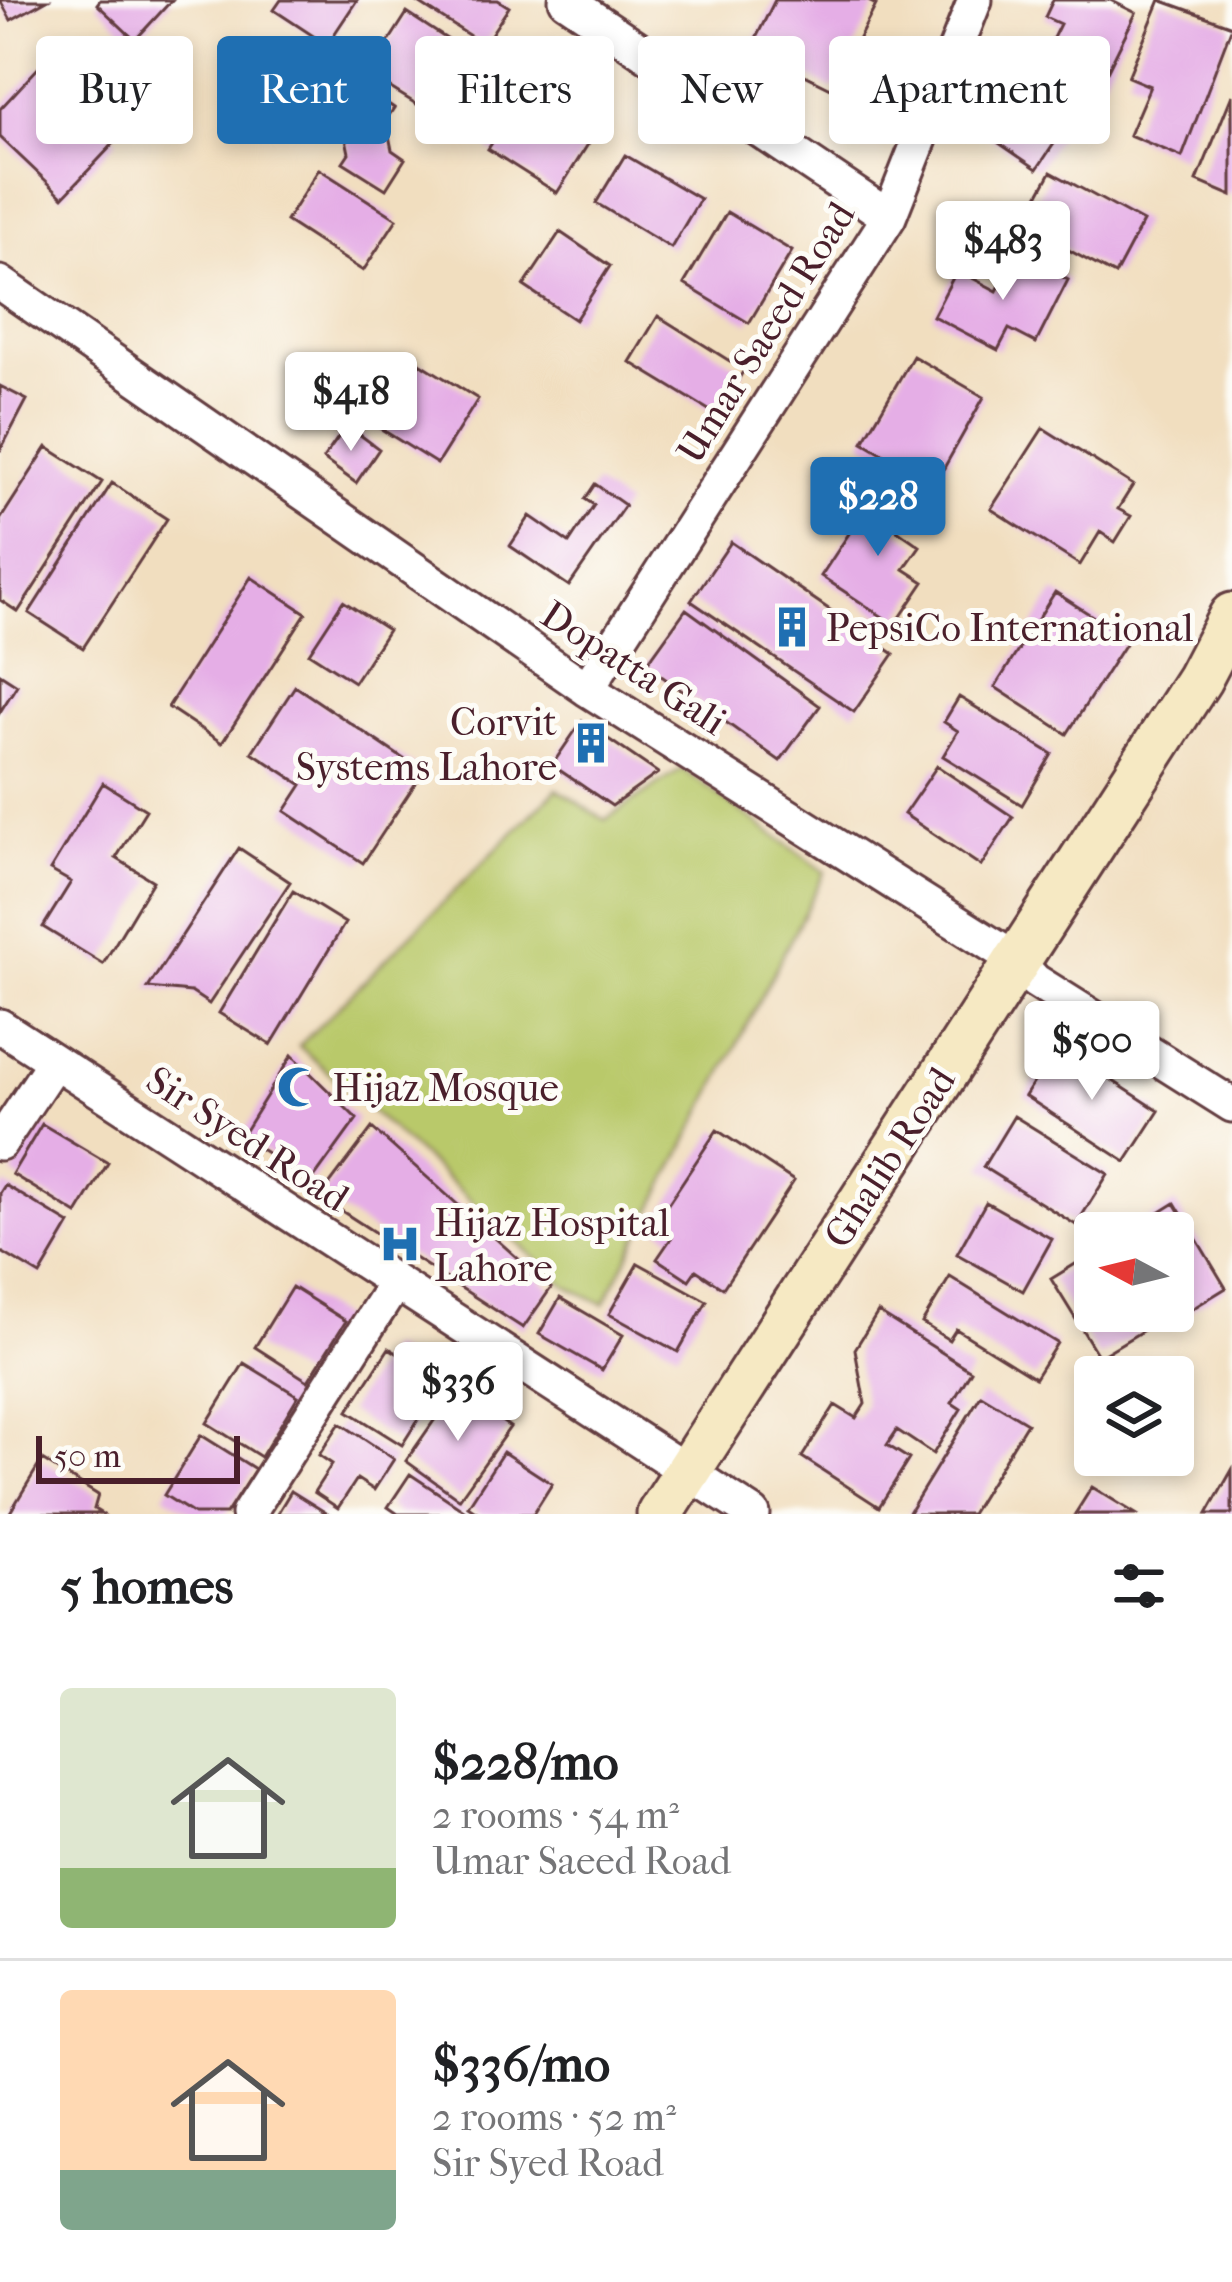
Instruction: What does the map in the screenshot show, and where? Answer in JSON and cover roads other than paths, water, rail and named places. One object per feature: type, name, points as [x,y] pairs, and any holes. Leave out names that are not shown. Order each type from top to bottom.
[{"type":"street","points":[[566,0],[889,217]]},
{"type":"street","name":"Umar Saeed Road","points":[[587,688],[889,217],[975,0]]},
{"type":"street","name":"Dopatta Gali","points":[[0,283],[587,688],[1232,1105]]},
{"type":"street","name":"Ghalib Road","points":[[660,1514],[695,1490],[1025,970],[1217,683],[1232,616]]},
{"type":"street","name":"Sir Syed Road","points":[[0,1026],[395,1283],[695,1490],[753,1514]]},
{"type":"street","points":[[0,1143],[54,1061]]},
{"type":"street","points":[[248,1514],[395,1283]]},
{"type":"place","name":"PepsiCo International","points":[[792,627]]},
{"type":"place","name":"Corvit Systems Lahore","points":[[591,743]]},
{"type":"place","name":"Hijaz Mosque","points":[[298,1087]]},
{"type":"place","name":"Hijaz Hospital Lahore","points":[[400,1244]]}]
